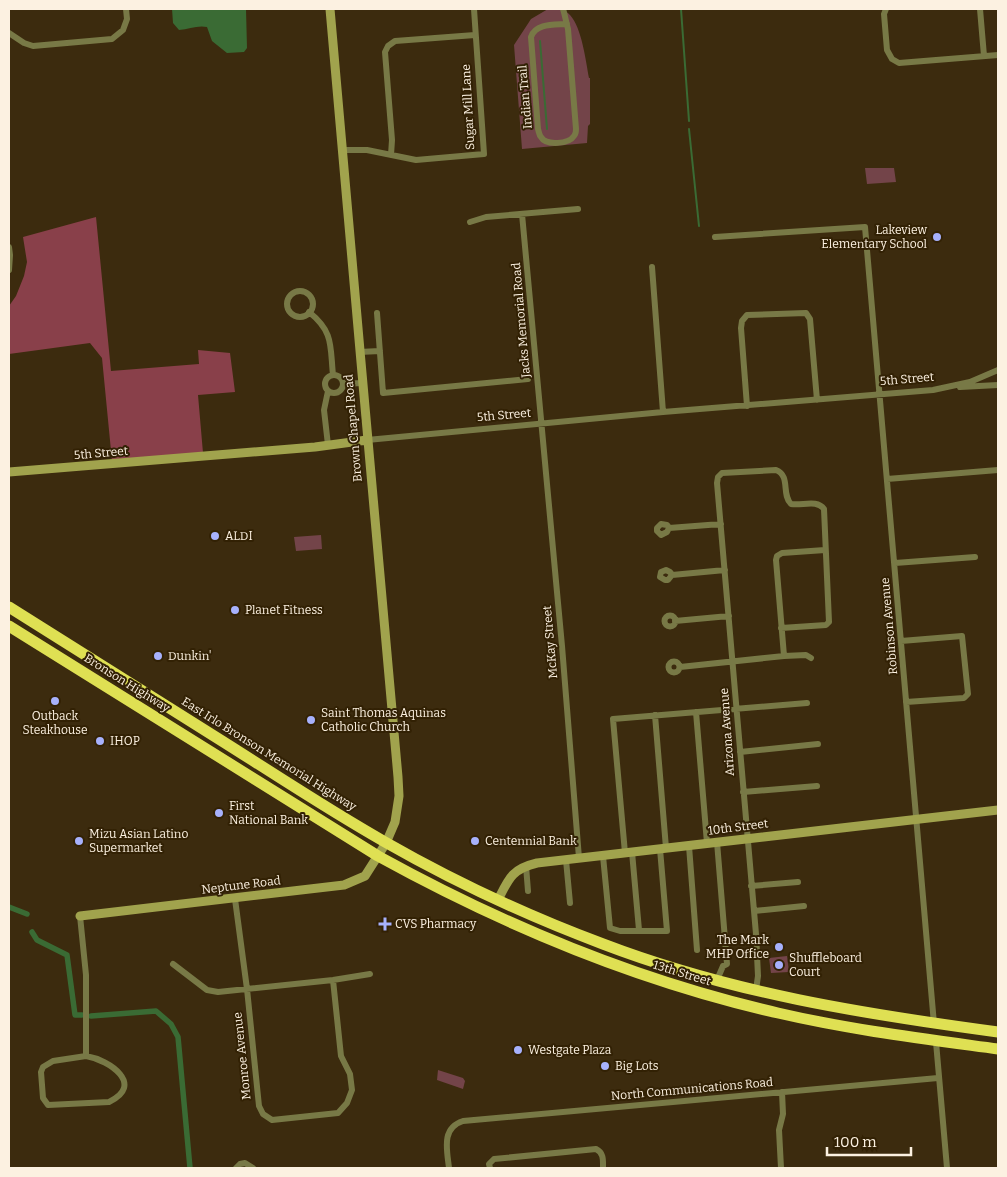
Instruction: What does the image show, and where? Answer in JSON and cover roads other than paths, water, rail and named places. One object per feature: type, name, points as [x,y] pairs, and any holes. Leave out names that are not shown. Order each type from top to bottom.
[{"type":"highway","name":"Bronson Highway","points":[[9,606],[138,688]]},
{"type":"highway","name":"Bronson Highway","points":[[9,626],[378,856]]},
{"type":"highway","points":[[47,650],[57,648],[77,658],[98,663]]},
{"type":"highway","name":"East Irlo Bronson Memorial Highway","points":[[138,688],[386,843]]},
{"type":"highway","points":[[133,704],[153,709],[167,706]]},
{"type":"highway","points":[[157,719],[164,716],[173,716],[203,734],[213,735]]},
{"type":"highway","name":"13th Street","points":[[386,843],[498,900],[605,945],[717,980],[824,1006],[997,1032]]},
{"type":"highway","name":"13th Street","points":[[378,856],[471,905],[546,938],[600,960],[712,996],[821,1022],[936,1042],[998,1049]]},
{"type":"highway","points":[[712,996],[724,994],[734,998],[744,998],[756,990]]},
{"type":"highway","points":[[752,1007],[761,998],[815,1010],[824,1006]]},
{"type":"highway","points":[[821,1022],[843,1020],[920,1032],[934,1024]]},
{"type":"highway","points":[[936,1042],[941,1035],[951,1031],[992,1037],[997,1032]]},
{"type":"street","points":[[9,33],[24,43],[33,46],[112,39],[124,30],[127,19],[126,9]]},
{"type":"street","name":"Brown Chapel Road","points":[[330,9],[399,796],[395,822],[386,843]]},
{"type":"street","name":"Sugar Mill Lane","points":[[343,150],[367,150],[416,160],[484,154],[474,9]]},
{"type":"street","name":"Indian Trail","points":[[563,9],[567,24],[576,129],[575,136],[572,139],[550,142],[541,137],[538,129],[531,37],[536,29],[541,26],[567,24]]},
{"type":"street","points":[[886,9],[884,14],[887,50],[892,59],[899,63],[998,55]]},
{"type":"street","points":[[980,9],[984,56]]},
{"type":"street","points":[[391,155],[392,140],[385,52],[388,46],[395,41],[475,35]]},
{"type":"street","points":[[470,222],[479,218],[578,209]]},
{"type":"street","name":"Jacks Memorial Road","points":[[522,214],[542,424]]},
{"type":"street","name":"Robinson Avenue","points":[[715,237],[865,227],[934,1024]]},
{"type":"street","points":[[9,247],[9,270]]},
{"type":"street","points":[[652,267],[663,412]]},
{"type":"street","points":[[301,291],[308,294],[312,301],[309,312],[302,316],[293,315],[289,312],[286,304],[290,295],[301,291]]},
{"type":"street","points":[[309,312],[320,321],[328,332],[333,376]]},
{"type":"street","points":[[747,406],[741,328],[742,321],[747,315],[806,312],[810,318],[817,400]]},
{"type":"street","points":[[377,313],[383,393],[528,379]]},
{"type":"street","points":[[359,352],[380,351]]},
{"type":"street","name":"5th Street","points":[[9,472],[328,445],[663,412],[933,390],[970,382],[998,370]]},
{"type":"street","points":[[333,376],[341,379],[343,384],[341,390],[337,393],[328,391],[325,386],[326,380],[333,376]]},
{"type":"street","points":[[343,384],[362,382]]},
{"type":"street","points":[[951,387],[998,384]]},
{"type":"street","points":[[328,391],[324,410],[328,445]]},
{"type":"street","name":"McKay Street","points":[[542,424],[579,858]]},
{"type":"street","points":[[887,479],[998,470]]},
{"type":"street","name":"Arizona Avenue","points":[[756,990],[758,976],[754,911],[718,477],[722,473],[780,471],[784,476],[787,500],[790,504],[815,504],[821,505],[824,509],[827,541],[825,550]]},
{"type":"street","points":[[669,528],[721,524]]},
{"type":"street","points":[[782,628],[826,625],[829,622],[825,550],[782,553],[777,556],[776,560],[784,656]]},
{"type":"street","points":[[895,563],[975,556]]},
{"type":"street","points":[[672,575],[725,570]]},
{"type":"street","points":[[676,621],[729,616]]},
{"type":"street","points":[[901,641],[962,636],[968,694],[964,698],[906,702]]},
{"type":"street","points":[[680,667],[806,654],[811,658]]},
{"type":"street","points":[[639,930],[628,853],[613,719],[807,703]]},
{"type":"street","points":[[696,712],[707,844]]},
{"type":"street","points":[[603,856],[610,928],[620,931],[667,931],[655,715]]},
{"type":"street","points":[[740,752],[818,744]]},
{"type":"street","points":[[743,792],[817,786]]},
{"type":"street","name":"10th Street","points":[[498,900],[508,878],[517,870],[526,866],[579,858],[998,810]]},
{"type":"street","points":[[717,842],[727,964],[723,966],[717,980]]},
{"type":"street","name":"Neptune Road","points":[[80,916],[344,885],[365,876],[386,843]]},
{"type":"street","points":[[689,846],[697,950]]},
{"type":"street","points":[[566,860],[570,903]]},
{"type":"street","points":[[526,866],[528,891]]},
{"type":"street","points":[[751,886],[798,882]]},
{"type":"street","name":"Monroe Avenue","points":[[235,899],[247,989],[258,1106],[263,1114],[272,1120],[338,1113],[347,1103],[352,1090],[350,1074],[341,1056],[333,980]]},
{"type":"street","points":[[754,911],[804,906]]},
{"type":"street","points":[[80,916],[86,975],[86,1056]]},
{"type":"street","points":[[172,964],[207,990],[218,992],[333,980],[370,974]]},
{"type":"street","points":[[936,1042],[947,1168]]},
{"type":"street","points":[[86,1056],[99,1058],[114,1067],[123,1078],[124,1089],[118,1098],[109,1102],[48,1105],[43,1098],[41,1072],[43,1067],[52,1061],[86,1056]]},
{"type":"street","name":"North Communications Road","points":[[449,1168],[447,1143],[450,1128],[456,1123],[463,1121],[938,1078]]},
{"type":"street","points":[[781,1168],[779,1130],[783,1114],[782,1092]]},
{"type":"street","points":[[490,1168],[489,1164],[494,1159],[596,1149],[600,1151],[604,1168]]},
{"type":"street","points":[[236,1168],[240,1164],[245,1163],[253,1168]]},
{"type":"waterway","points":[[681,9],[689,121]]},
{"type":"waterway","points":[[540,41],[547,129]]},
{"type":"waterway","points":[[689,129],[699,226]]},
{"type":"waterway","points":[[9,907],[27,914]]},
{"type":"waterway","points":[[32,932],[37,940],[67,955],[75,1015],[82,1015]]},
{"type":"waterway","points":[[91,1016],[156,1011],[171,1024],[178,1037],[190,1168]]},
{"type":"place","name":"Lakeview Elementary School","points":[[937,237]]},
{"type":"place","name":"ALDI","points":[[215,536]]},
{"type":"place","name":"Planet Fitness","points":[[235,610]]},
{"type":"place","name":"Dunkin'","points":[[158,656]]},
{"type":"place","name":"Outback Steakhouse","points":[[55,701]]},
{"type":"place","name":"Saint Thomas Aquinas Catholic Church","points":[[311,720]]},
{"type":"place","name":"IHOP","points":[[100,741]]},
{"type":"place","name":"First National Bank","points":[[219,813]]},
{"type":"place","name":"Mizu Asian Latino Supermarket","points":[[79,841]]},
{"type":"place","name":"Centennial Bank","points":[[475,841]]},
{"type":"place","name":"CVS Pharmacy","points":[[385,924]]},
{"type":"place","name":"The Mark MHP Office","points":[[779,947]]},
{"type":"place","name":"Shuffleboard Court","points":[[779,965]]},
{"type":"place","name":"Westgate Plaza","points":[[518,1050]]},
{"type":"place","name":"Big Lots","points":[[605,1066]]}]
